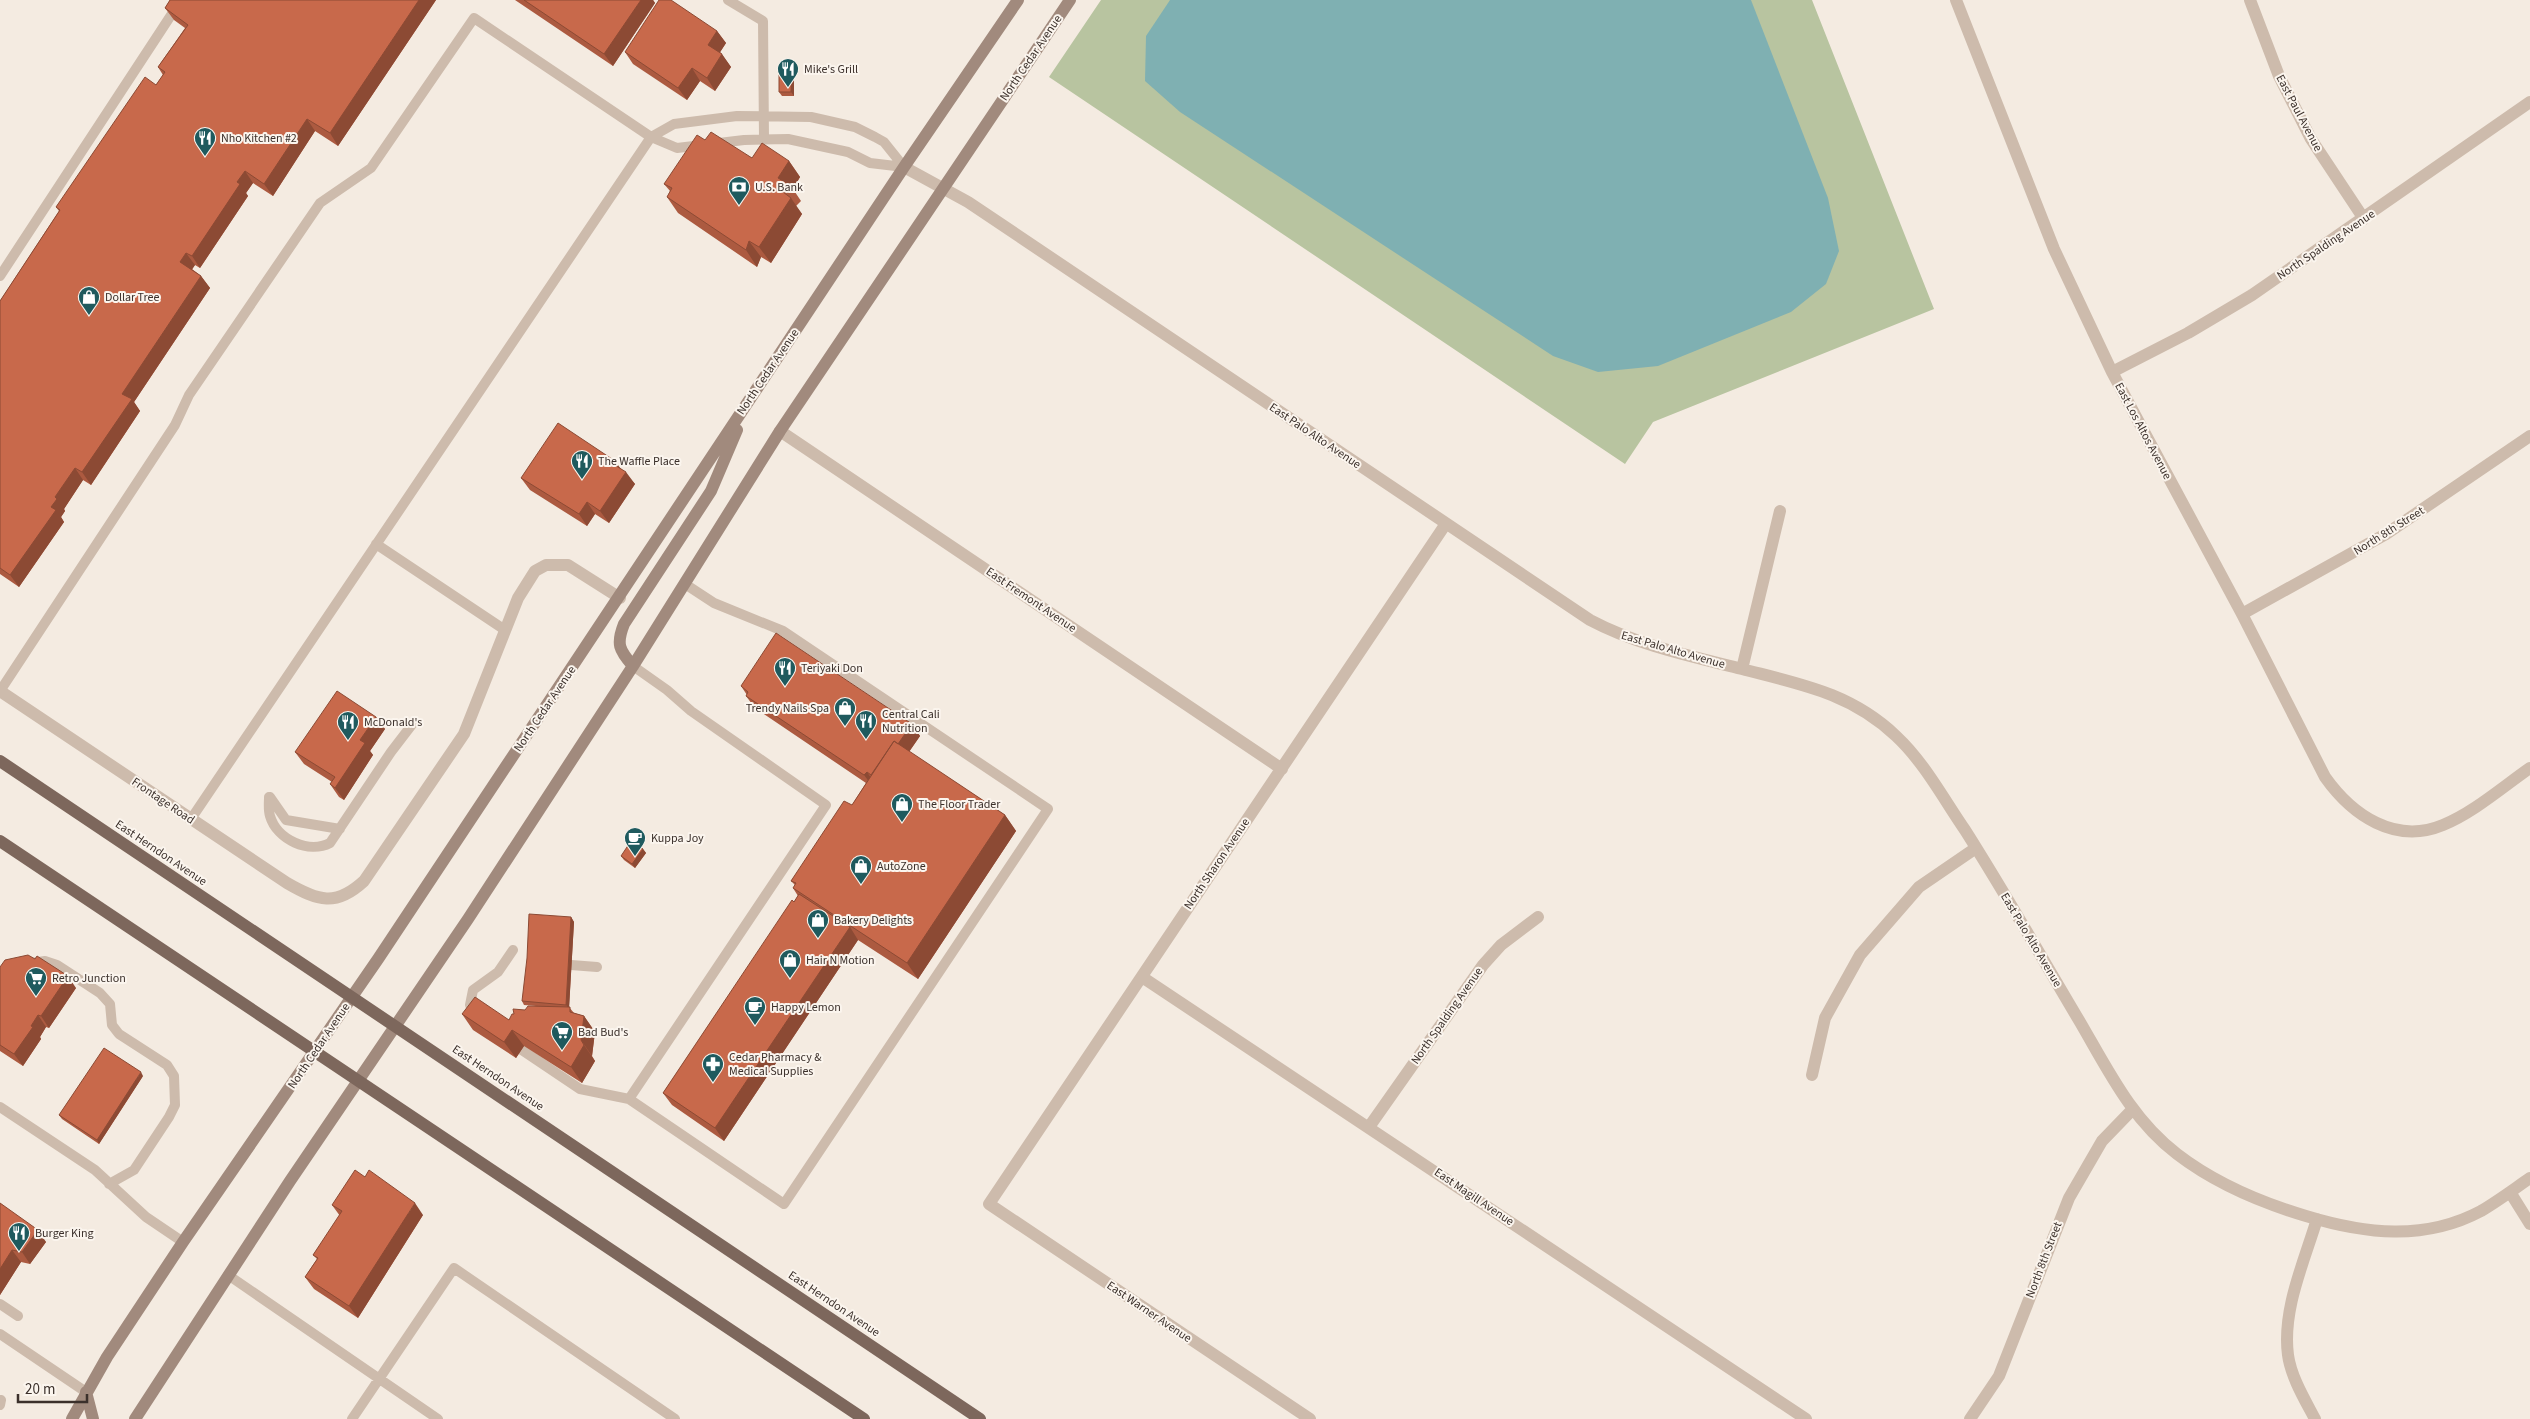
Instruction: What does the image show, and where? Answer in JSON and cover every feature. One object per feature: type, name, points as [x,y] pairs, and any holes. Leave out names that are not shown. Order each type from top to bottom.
[{"type":"main road","name":"North Cedar Avenue","points":[[72,1419],[86,1392],[183,1242],[352,997],[620,598],[904,167],[1018,0]]},
{"type":"main road","name":"North Cedar Avenue","points":[[135,1419],[228,1275],[396,1027],[633,666],[780,431],[1070,0]]},
{"type":"main road","points":[[633,666],[620,652],[618,637],[624,624],[712,491],[748,402]]},
{"type":"main road","name":"East Herndon Avenue","points":[[0,761],[980,1419]]},
{"type":"main road","points":[[0,841],[864,1419]]},
{"type":"main road","points":[[86,1392],[93,1419]]},
{"type":"street","name":"East Los Altos Avenue","points":[[1956,0],[2054,249],[2112,372],[2242,614],[2325,777],[2337,795],[2367,820],[2384,827],[2406,831],[2426,831],[2444,825],[2530,768]]},
{"type":"street","name":"East Paul Avenue","points":[[2250,0],[2279,76],[2311,139],[2364,219]]},
{"type":"street","name":"North Spalding Avenue","points":[[2112,372],[2188,333],[2252,295],[2530,102]]},
{"type":"street","name":"East Palo Alto Avenue","points":[[904,167],[968,202],[1590,620],[1613,632],[1641,642],[1815,687],[1842,698],[1872,714],[1919,760],[1976,848],[2132,1110],[2176,1154],[2204,1173],[2237,1192],[2317,1219],[2345,1227],[2374,1232],[2412,1232],[2457,1222],[2483,1210],[2530,1178]]},
{"type":"street","name":"East Fremont Avenue","points":[[780,431],[1282,768]]},
{"type":"street","name":"North 8th Street","points":[[2242,614],[2386,534],[2530,436]]},
{"type":"street","name":"East Palo Alto Avenue","points":[[1742,669],[1780,512]]},
{"type":"street","name":"North Sharon Avenue","points":[[989,1204],[1446,525]]},
{"type":"street","points":[[506,630],[524,585],[535,571],[546,565],[556,564],[577,569],[620,598]]},
{"type":"street","name":"Frontage Road","points":[[0,691],[286,884],[308,896],[331,899],[350,894],[364,881],[464,734],[506,630]]},
{"type":"street","points":[[1812,1075],[1825,1018],[1860,955],[1918,886],[1976,848]]},
{"type":"street","name":"North Spalding Avenue","points":[[1369,1127],[1483,965],[1501,945],[1538,917]]},
{"type":"street","name":"East Magill Avenue","points":[[1142,977],[1806,1419]]},
{"type":"street","name":"North 8th Street","points":[[1970,1419],[1999,1376],[2069,1198],[2082,1171],[2102,1141],[2132,1110]]},
{"type":"street","points":[[2510,1192],[2530,1224]]},
{"type":"street","name":"East Warner Avenue","points":[[989,1204],[1310,1419]]},
{"type":"street","points":[[2315,1419],[2303,1396],[2288,1356],[2289,1321],[2296,1286],[2317,1219]]},
{"type":"lane","points":[[0,276],[182,0]]},
{"type":"lane","points":[[728,0],[763,21],[764,139]]},
{"type":"lane","points":[[0,691],[175,425],[189,395],[320,203],[371,168],[474,18],[651,138],[677,148],[764,139],[812,143],[848,152],[870,163],[904,167]]},
{"type":"lane","points":[[191,819],[651,138],[674,124],[737,116],[811,117],[855,128],[884,142],[904,167]]},
{"type":"lane","points":[[376,544],[506,630]]},
{"type":"lane","points":[[498,1033],[580,1089],[629,1098],[784,1204],[1048,809],[783,631],[714,603],[685,584]]},
{"type":"lane","points":[[629,1098],[826,805],[690,711],[667,690],[633,666]]},
{"type":"lane","points":[[340,830],[286,820],[269,797],[270,817],[281,833],[296,843],[322,848],[330,843],[340,830],[391,752],[414,722]]},
{"type":"lane","points":[[482,1022],[472,1011],[470,1005],[473,990],[498,972],[513,950]]},
{"type":"lane","points":[[26,964],[45,961],[57,965],[100,993],[110,1004],[112,1025],[119,1034],[167,1065],[174,1076],[175,1105],[169,1117],[134,1170],[110,1184]]},
{"type":"lane","points":[[571,965],[597,966]]},
{"type":"lane","points":[[0,1107],[95,1170],[146,1217],[183,1242]]},
{"type":"lane","points":[[352,1419],[454,1268],[675,1419]]},
{"type":"lane","points":[[228,1275],[438,1419]]},
{"type":"lane","points":[[0,1304],[18,1316]]},
{"type":"lane","points":[[0,1334],[86,1392]]},
{"type":"green space","points":[[1101,0],[1812,0],[1934,309],[1653,422],[1625,464],[1049,77]]},
{"type":"water","points":[[1170,0],[1751,0],[1828,198],[1839,251],[1826,284],[1791,312],[1658,366],[1598,372],[1553,356],[1180,112],[1145,81],[1146,36]]},
{"type":"building","points":[[170,0],[419,0],[330,133],[307,119],[264,184],[245,171],[237,182],[240,184],[192,256],[186,253],[180,262],[201,276],[122,394],[132,399],[82,472],[75,468],[55,497],[57,499],[51,507],[56,510],[10,575],[0,568],[0,301],[60,210],[56,207],[145,77],[156,85],[165,72],[158,67],[188,25],[165,8]]},
{"type":"building","points":[[524,0],[641,0],[604,54]]},
{"type":"building","points":[[659,0],[671,0],[717,31],[708,45],[722,54],[707,78],[692,68],[678,88],[625,52]]},
{"type":"building","points":[[779,75],[791,75],[791,92],[779,92]]},
{"type":"building","name":"U.S. Bank","points":[[711,132],[752,158],[762,143],[789,161],[778,178],[790,185],[783,192],[791,198],[759,247],[749,241],[746,250],[667,197],[672,188],[664,184],[697,135],[705,140]]},
{"type":"building","name":"The Waffle Place","points":[[558,423],[615,461],[613,464],[626,472],[600,511],[587,502],[579,514],[521,478]]},
{"type":"building","points":[[776,633],[912,724],[898,744],[894,741],[871,775],[867,772],[864,775],[746,696],[748,692],[741,686]]},
{"type":"building","name":"McDonald's","points":[[337,691],[376,717],[360,740],[365,743],[335,788],[330,784],[335,777],[295,752]]},
{"type":"building","points":[[894,741],[1005,815],[907,963],[793,888],[796,883],[791,881],[844,801],[852,805]]},
{"type":"building","name":"Kuppa Joy","points":[[631,841],[643,849],[632,864],[621,856]]},
{"type":"building","points":[[799,894],[850,927],[715,1128],[663,1093],[792,900],[794,902]]},
{"type":"building","name":"Bad Bud's","points":[[529,914],[571,917],[566,1005],[522,1001],[527,958]]},
{"type":"building","points":[[28,955],[35,959],[37,956],[68,976],[41,1016],[38,1015],[31,1026],[33,1027],[14,1054],[0,1045],[0,967],[5,960]]},
{"type":"building","points":[[475,997],[509,1020],[512,1014],[514,1014],[513,1009],[525,1010],[528,1006],[570,1007],[570,1012],[584,1016],[581,1040],[584,1045],[571,1067],[512,1030],[504,1042],[462,1014]]},
{"type":"building","points":[[104,1048],[141,1072],[97,1140],[59,1115]]},
{"type":"building","points":[[355,1170],[365,1177],[369,1170],[415,1203],[349,1306],[305,1277],[318,1258],[313,1255],[342,1211],[332,1205]]},
{"type":"building","points":[[0,1203],[38,1230],[22,1252],[12,1250],[0,1269]]},
{"type":"place","name":"Mike's Grill","points":[[788,88]]},
{"type":"place","name":"Nho Kitchen #2","points":[[205,157]]},
{"type":"place","name":"U.S. Bank","points":[[739,206]]},
{"type":"place","name":"Dollar Tree","points":[[89,316]]},
{"type":"place","name":"The Waffle Place","points":[[582,480]]},
{"type":"place","name":"Teriyaki Don","points":[[785,687]]},
{"type":"place","name":"Trendy Nails Spa","points":[[845,727]]},
{"type":"place","name":"Central Cali Nutrition","points":[[866,740]]},
{"type":"place","name":"McDonald's","points":[[348,741]]},
{"type":"place","name":"The Floor Trader","points":[[902,823]]},
{"type":"place","name":"Kuppa Joy","points":[[635,857]]},
{"type":"place","name":"AutoZone","points":[[861,885]]},
{"type":"place","name":"Bakery Delights","points":[[818,939]]},
{"type":"place","name":"Hair N Motion","points":[[790,979]]},
{"type":"place","name":"Retro Junction","points":[[36,997]]},
{"type":"place","name":"Happy Lemon","points":[[755,1026]]},
{"type":"place","name":"Bad Bud's","points":[[562,1051]]},
{"type":"place","name":"Cedar Pharmacy & Medical Supplies","points":[[713,1083]]},
{"type":"place","name":"Burger King","points":[[19,1252]]}]
